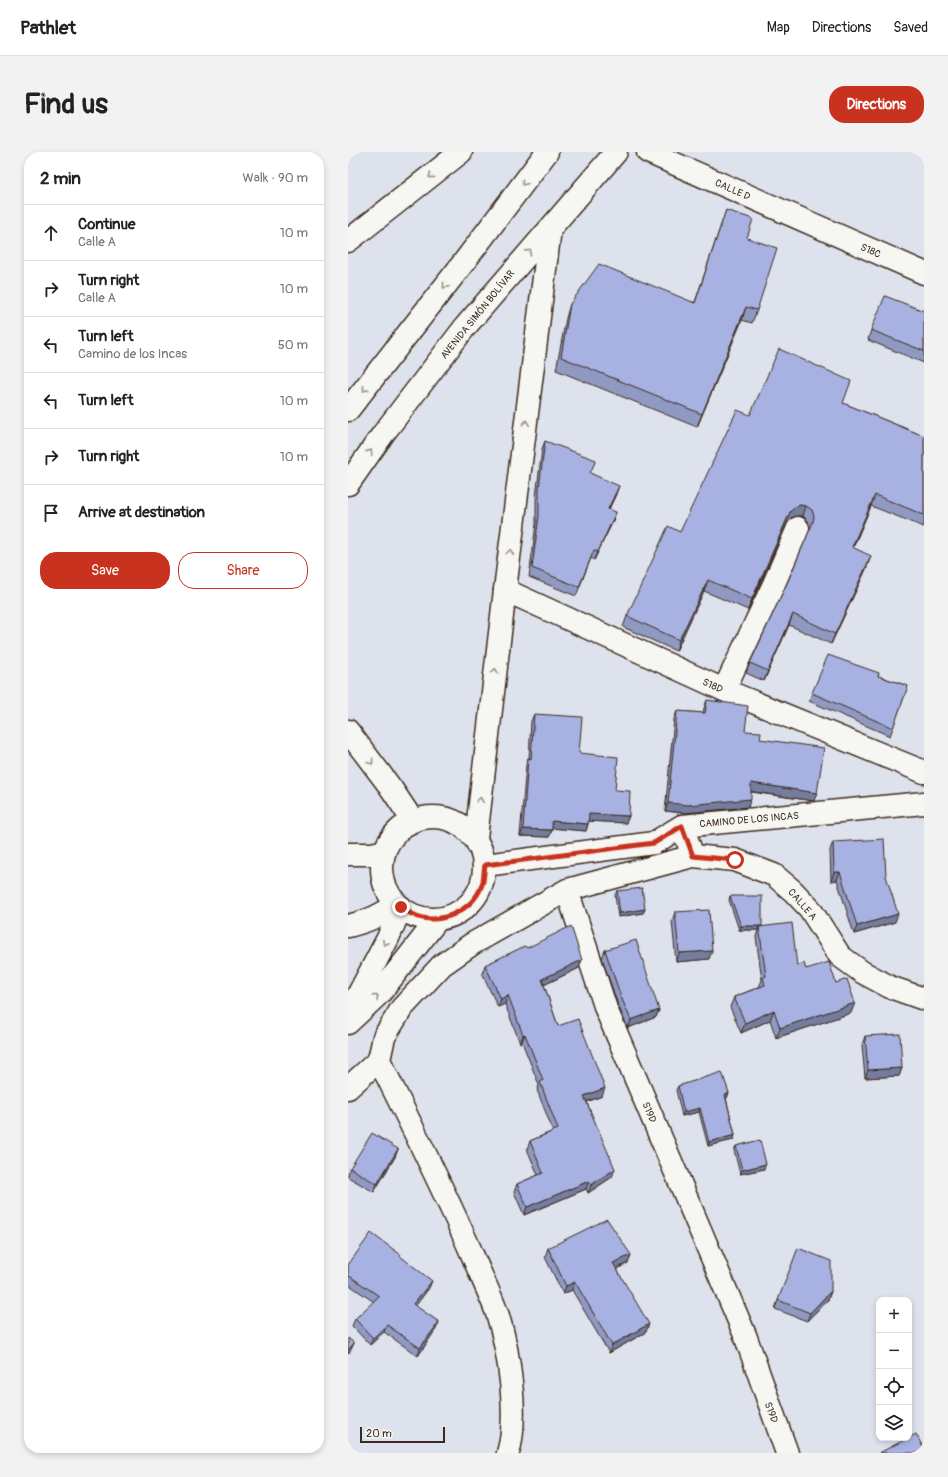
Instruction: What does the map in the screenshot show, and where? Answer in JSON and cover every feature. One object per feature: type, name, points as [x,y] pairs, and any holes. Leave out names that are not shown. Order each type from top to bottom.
[{"type":"main road","points":[[348,241],[461,152]]},
{"type":"main road","points":[[348,410],[464,262],[547,152]]},
{"type":"main road","name":"AVENIDA SIMÓN BOLÍVAR","points":[[348,484],[383,434],[465,327],[616,152]]},
{"type":"main road","name":"CALLE D","points":[[648,152],[818,226]]},
{"type":"main road","name":"S18C","points":[[818,226],[924,273]]},
{"type":"main road","points":[[476,838],[550,229]]},
{"type":"main road","points":[[724,690],[773,586],[798,528]]},
{"type":"main road","name":"S18D","points":[[505,590],[724,690],[924,772]]},
{"type":"main road","points":[[348,731],[391,788],[413,821]]},
{"type":"main road","name":"CAMINO DE LOS INCAS","points":[[485,865],[654,843],[682,826],[924,803]]},
{"type":"main road","points":[[436,817],[448,819],[468,830],[476,838],[482,851],[485,865],[483,881],[477,895],[467,907],[453,915],[438,919],[423,918],[409,913],[399,905],[388,892],[383,879],[382,865],[385,851],[391,838],[401,828],[413,821],[436,817]]},
{"type":"main road","points":[[348,1088],[379,1060],[384,1038],[402,1008],[442,965],[472,944],[567,890],[693,856],[682,826]]},
{"type":"main road","points":[[348,854],[372,854],[385,851]]},
{"type":"main road","name":"CALLE A","points":[[693,856],[735,860],[774,875],[793,891],[810,909],[840,956],[862,972],[890,987],[924,999]]},
{"type":"main road","name":"S19D","points":[[567,890],[606,1009],[745,1335],[787,1453]]},
{"type":"main road","points":[[348,926],[368,921],[399,905]]},
{"type":"main road","points":[[348,1014],[388,938],[399,905]]},
{"type":"main road","points":[[348,1023],[380,993],[438,919]]},
{"type":"main road","points":[[379,1060],[449,1201],[497,1315],[504,1344],[512,1398],[512,1441],[508,1453]]},
{"type":"building","points":[[726,210],[753,219],[747,238],[777,248],[757,310],[746,307],[702,414],[561,357],[570,304],[599,264],[695,303]]},
{"type":"building","points":[[885,296],[924,311],[924,351],[871,330]]},
{"type":"building","points":[[779,349],[851,381],[843,403],[924,436],[924,515],[875,495],[852,547],[871,556],[835,634],[793,614],[768,671],[750,663],[788,581],[813,522],[814,516],[812,510],[806,506],[800,505],[795,507],[790,512],[752,599],[708,580],[679,640],[627,616],[668,526],[680,532],[737,410],[750,415]]},
{"type":"building","points":[[545,441],[596,460],[590,473],[619,486],[608,509],[616,512],[598,552],[594,550],[579,587],[532,568],[539,516],[539,488]]},
{"type":"building","points":[[828,655],[879,673],[878,676],[908,686],[893,728],[812,693]]},
{"type":"building","points":[[707,700],[748,706],[745,731],[761,732],[760,739],[824,748],[817,793],[751,783],[751,799],[688,805],[668,803],[677,711],[705,713]]},
{"type":"building","points":[[534,714],[582,717],[579,753],[618,757],[615,790],[630,791],[629,816],[589,814],[588,824],[552,821],[552,830],[523,829],[528,758],[531,759]]},
{"type":"building","points":[[884,839],[886,876],[898,914],[857,926],[840,872],[834,872],[833,842]]},
{"type":"building","points":[[642,888],[645,909],[620,913],[617,891]]},
{"type":"building","points":[[730,896],[762,896],[762,926],[741,926]]},
{"type":"building","points":[[709,910],[712,951],[679,953],[675,912]]},
{"type":"building","points":[[792,923],[797,966],[804,963],[806,969],[829,962],[836,983],[847,979],[855,1003],[780,1028],[774,1010],[745,1023],[734,997],[765,985],[763,978],[766,976],[759,927]]},
{"type":"building","points":[[571,926],[582,960],[542,979],[558,1026],[578,1019],[605,1088],[584,1096],[615,1169],[591,1185],[589,1181],[527,1207],[517,1184],[543,1173],[530,1141],[558,1129],[540,1082],[543,1080],[525,1034],[523,1035],[508,995],[501,999],[485,965],[525,946],[527,948]]},
{"type":"building","points":[[636,940],[659,1010],[631,1020],[621,997],[605,950]]},
{"type":"building","points":[[900,1034],[902,1068],[868,1070],[865,1036]]},
{"type":"building","points":[[722,1072],[729,1093],[725,1095],[735,1135],[709,1142],[700,1108],[684,1112],[678,1086]]},
{"type":"building","points":[[372,1133],[398,1149],[377,1184],[350,1168]]},
{"type":"building","points":[[760,1140],[766,1164],[742,1170],[736,1146]]},
{"type":"building","points":[[607,1219],[631,1255],[613,1263],[649,1324],[612,1345],[575,1282],[566,1286],[548,1248]]},
{"type":"building","points":[[371,1233],[401,1255],[400,1256],[432,1281],[413,1304],[439,1322],[420,1348],[387,1325],[373,1338],[355,1319],[379,1296],[348,1275],[348,1265]]},
{"type":"building","points":[[798,1248],[831,1261],[831,1291],[810,1313],[778,1300]]},
{"type":"building","points":[[348,1338],[354,1343],[348,1350]]},
{"type":"building","points":[[916,1434],[924,1449],[924,1453],[879,1453],[902,1441],[912,1441],[912,1436]]},
{"type":"route","points":[[401,907],[409,913],[423,918],[438,919],[453,915],[467,907],[477,895],[483,881],[485,865],[654,843],[682,826],[693,856],[735,860]]}]
